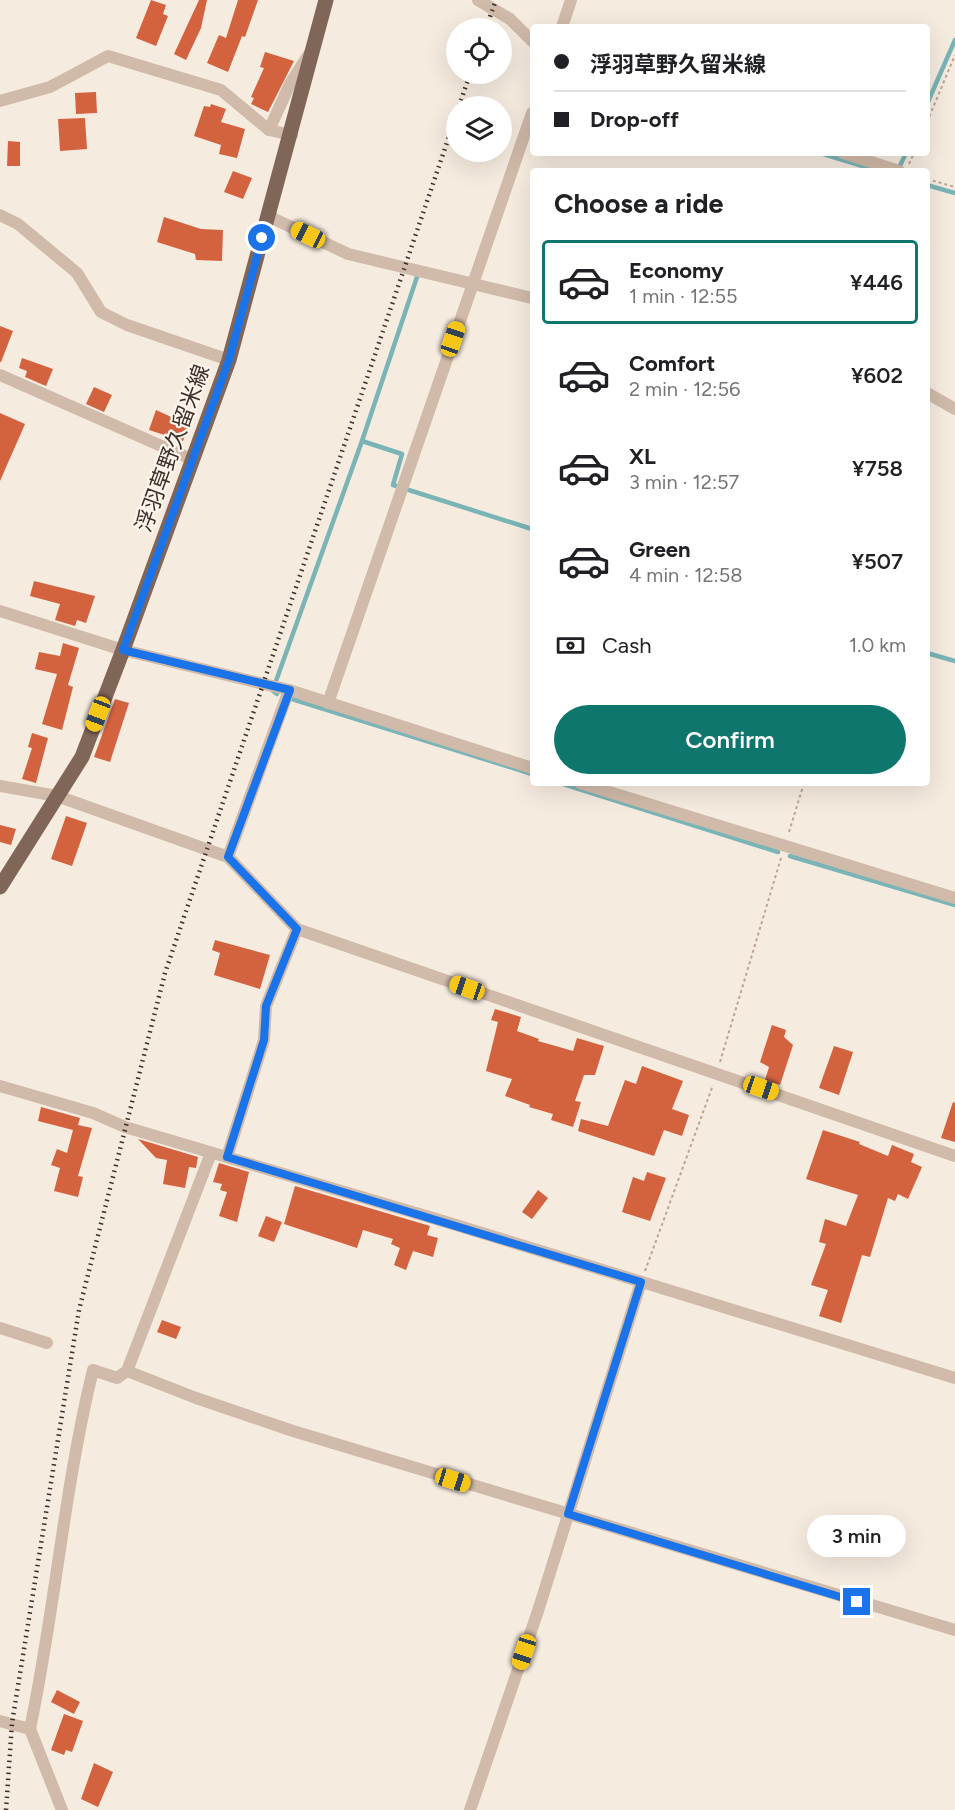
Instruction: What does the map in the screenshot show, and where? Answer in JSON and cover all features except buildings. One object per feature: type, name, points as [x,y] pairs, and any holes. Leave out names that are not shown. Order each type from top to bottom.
[{"type":"main road","name":"浮羽草野久留米線","points":[[0,887],[82,757],[123,650],[229,360],[292,135],[326,0]]},
{"type":"street","points":[[478,0],[510,19],[530,39]]},
{"type":"street","points":[[563,24],[570,0]]},
{"type":"street","points":[[269,130],[290,84],[313,47]]},
{"type":"street","points":[[0,101],[50,87],[108,56],[221,90],[269,130],[292,135]]},
{"type":"street","points":[[328,703],[530,119]]},
{"type":"street","points":[[852,156],[890,168]]},
{"type":"street","points":[[0,215],[18,224],[77,273],[101,312],[127,325],[229,360]]},
{"type":"street","points":[[268,216],[348,254],[530,298]]},
{"type":"street","points":[[0,375],[191,459]]},
{"type":"street","points":[[930,395],[955,409]]},
{"type":"street","points":[[0,611],[123,650],[290,690],[530,767]]},
{"type":"street","points":[[228,857],[290,690]]},
{"type":"street","points":[[0,786],[57,796],[228,857],[297,929],[955,1156]]},
{"type":"street","points":[[590,786],[955,898]]},
{"type":"street","points":[[227,1157],[264,1040],[266,1006],[297,929]]},
{"type":"street","points":[[0,1086],[93,1113],[125,1127],[955,1378]]},
{"type":"street","points":[[62,1810],[30,1729],[44,1663],[76,1438],[93,1370],[117,1378],[127,1371],[212,1152]]},
{"type":"street","points":[[470,1810],[568,1514],[641,1282]]},
{"type":"street","points":[[0,1328],[47,1343]]},
{"type":"street","points":[[127,1371],[293,1431],[955,1630]]},
{"type":"street","points":[[0,1721],[30,1729]]},
{"type":"path","points":[[930,115],[955,55]]},
{"type":"path","points":[[930,180],[955,187]]},
{"type":"path","points":[[641,1282],[717,1073],[803,786]]},
{"type":"waterway","points":[[930,97],[955,40]]},
{"type":"waterway","points":[[830,156],[869,168]]},
{"type":"waterway","points":[[899,168],[905,156]]},
{"type":"waterway","points":[[930,186],[955,193]]},
{"type":"waterway","points":[[276,681],[362,441],[419,271]]},
{"type":"waterway","points":[[362,441],[402,454],[393,485],[530,528]]},
{"type":"waterway","points":[[930,654],[955,661]]},
{"type":"waterway","points":[[273,691],[277,694]]},
{"type":"waterway","points":[[292,699],[530,773]]},
{"type":"waterway","points":[[569,786],[778,852]]},
{"type":"waterway","points":[[790,856],[955,905]]},
{"type":"railway","points":[[490,18],[496,0]]},
{"type":"railway","points":[[462,96],[467,84]]},
{"type":"railway","points":[[6,1810],[12,1723],[79,1310],[165,973],[446,145]]},
{"type":"route","points":[[262,238],[229,360],[123,650],[290,690],[228,857],[297,929],[266,1006],[264,1040],[227,1157],[641,1282],[568,1514],[857,1602]]}]
